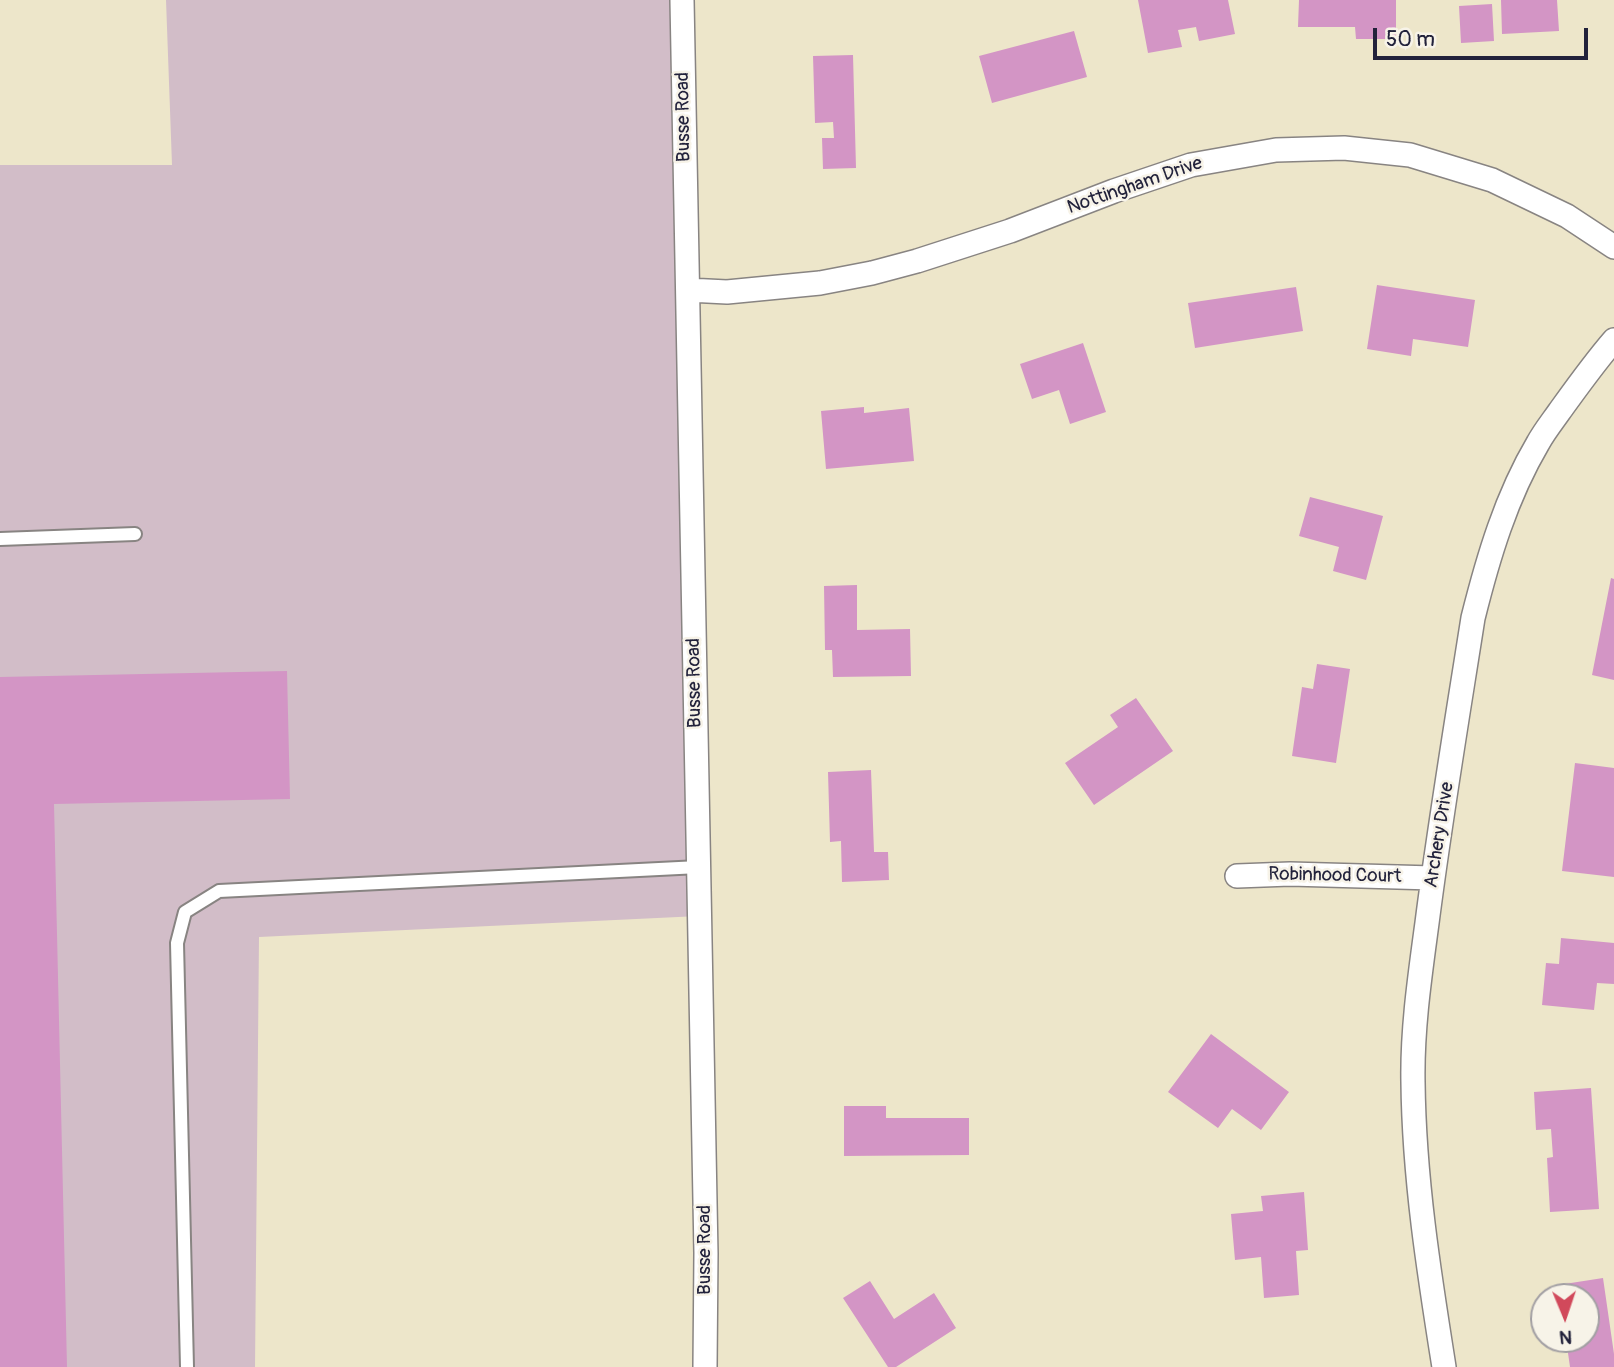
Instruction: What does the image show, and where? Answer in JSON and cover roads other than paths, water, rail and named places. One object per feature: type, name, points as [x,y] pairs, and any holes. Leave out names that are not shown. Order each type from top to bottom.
[{"type":"street","name":"Busse Road","points":[[682,0],[706,1253],[705,1367]]},
{"type":"street","name":"Nottingham Drive","points":[[688,290],[727,292],[820,283],[872,273],[1010,231],[1191,165],[1276,150],[1344,148],[1410,155],[1492,180],[1567,216],[1614,247]]},
{"type":"street","name":"Archery Drive","points":[[1444,1367],[1430,1284],[1417,1168],[1413,1080],[1418,995],[1433,878],[1473,618],[1499,527],[1538,443],[1592,365],[1614,340]]},
{"type":"street","name":"Robinhood Court","points":[[1237,876],[1290,874],[1433,878]]},
{"type":"lane","points":[[0,539],[135,534]]},
{"type":"lane","points":[[187,1367],[177,943],[185,912],[219,891],[699,867]]}]
